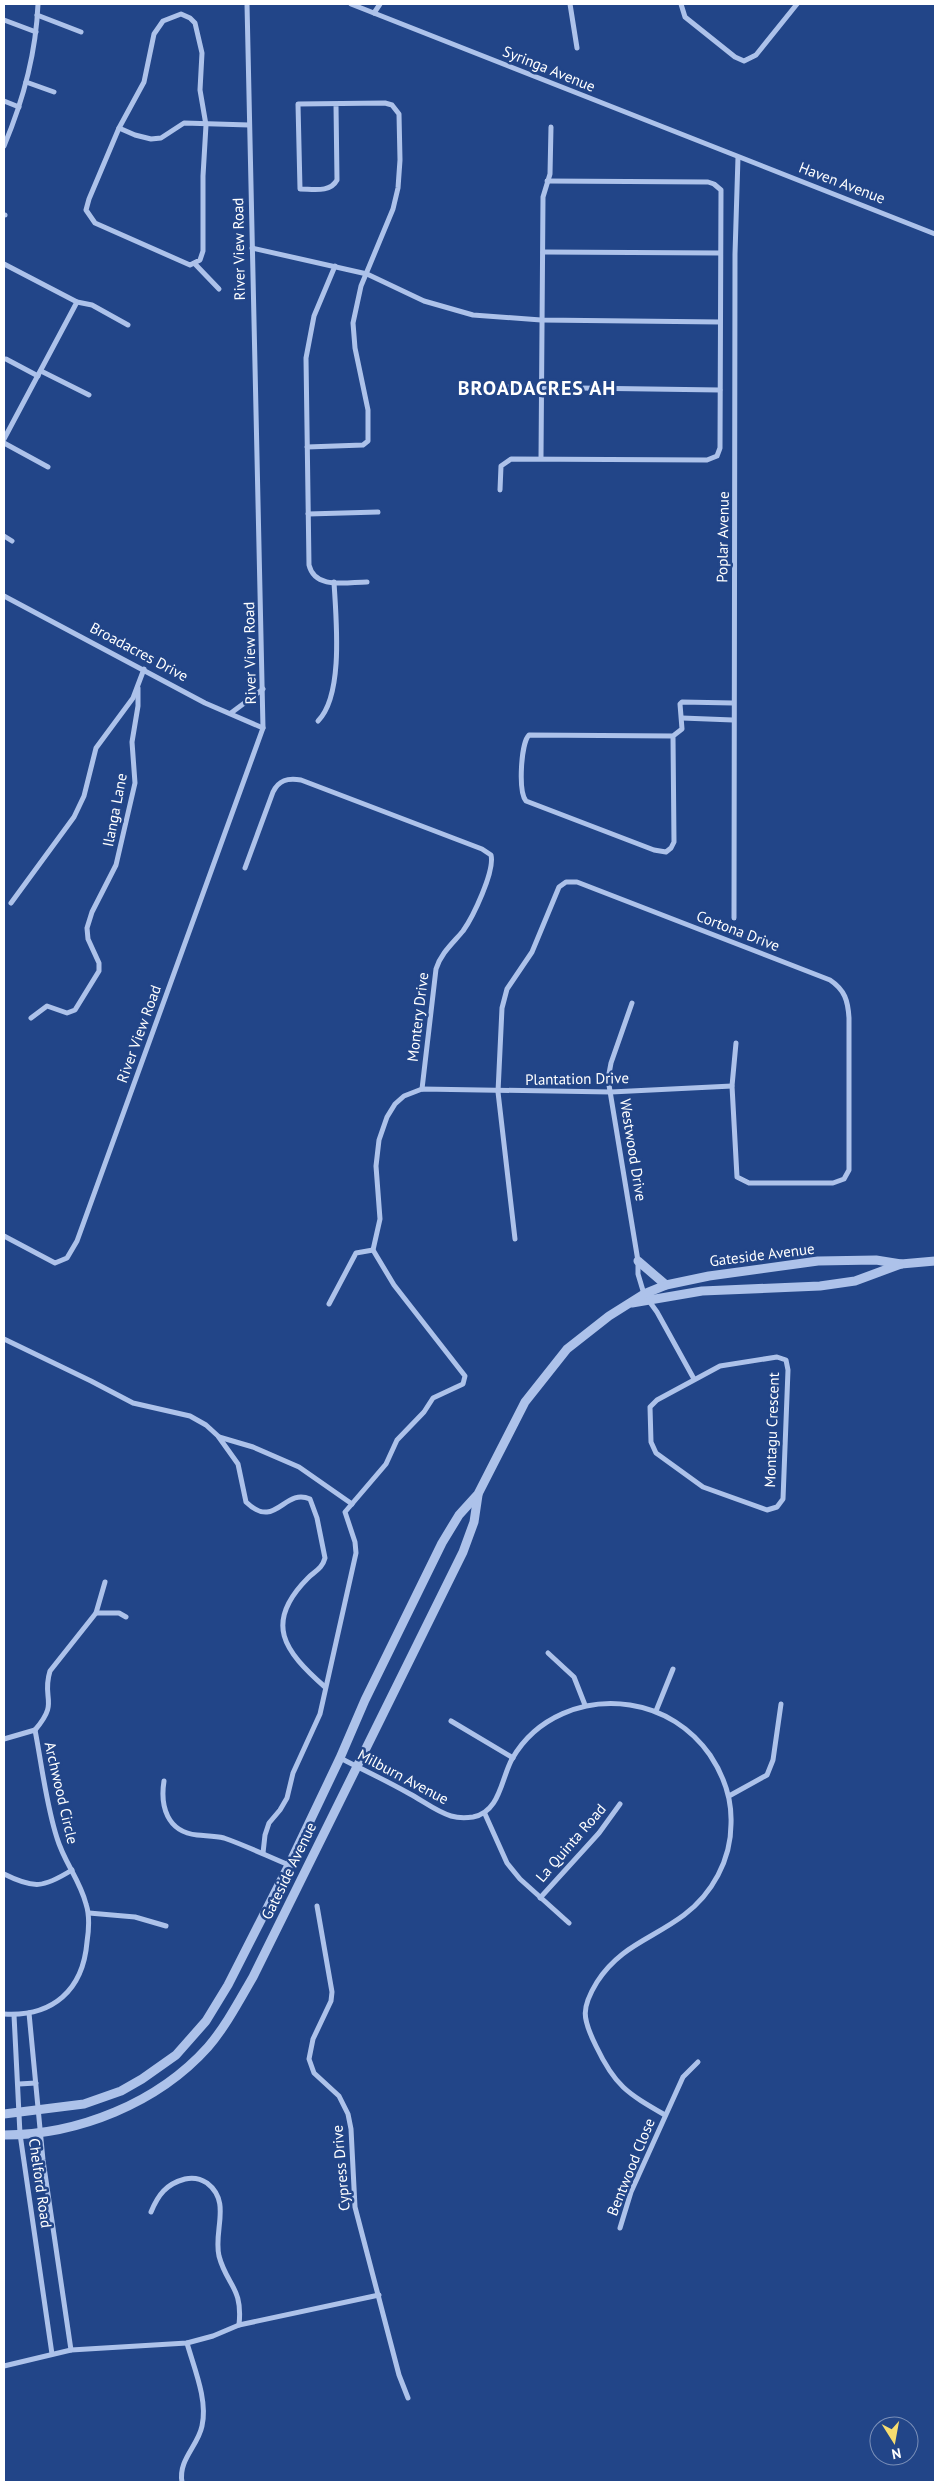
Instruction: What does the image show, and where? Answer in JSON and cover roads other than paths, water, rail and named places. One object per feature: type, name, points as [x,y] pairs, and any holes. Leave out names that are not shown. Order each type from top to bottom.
[{"type":"street","points":[[4,146],[19,107],[26,82],[36,32],[38,4]]},
{"type":"street","name":"River View Road","points":[[4,1236],[44,1259],[59,1263],[67,1258],[77,1241],[263,728],[247,4]]},
{"type":"street","name":"Syringa Avenue","points":[[351,4],[738,157]]},
{"type":"street","points":[[374,13],[380,4]]},
{"type":"street","points":[[570,4],[577,48]]},
{"type":"street","points":[[681,4],[685,17],[734,57],[744,61],[756,56],[797,4]]},
{"type":"street","points":[[37,14],[82,32]]},
{"type":"street","points":[[195,264],[202,255],[204,245],[203,176],[206,125],[200,90],[202,53],[199,33],[193,20],[182,14],[163,22],[154,34],[144,82],[119,128],[88,199],[86,210],[88,216],[95,223],[186,264],[195,264],[219,289]]},
{"type":"street","points":[[4,20],[36,32]]},
{"type":"street","points":[[26,82],[54,92]]},
{"type":"street","points":[[4,101],[19,107]]},
{"type":"street","points":[[307,447],[363,445],[368,441],[368,410],[355,348],[353,327],[358,295],[396,196],[400,160],[399,114],[389,103],[298,104],[300,189],[326,189],[337,180],[336,105]]},
{"type":"street","points":[[119,128],[140,137],[156,139],[168,134],[184,123],[249,126]]},
{"type":"street","points":[[541,458],[540,388],[543,191],[551,165],[551,127]]},
{"type":"street","name":"Haven Avenue","points":[[738,157],[935,234]]},
{"type":"street","name":"Poplar Avenue","points":[[734,918],[738,157]]},
{"type":"street","points":[[500,490],[500,470],[503,462],[511,459],[712,459],[717,456],[720,448],[721,190],[714,184],[697,182],[547,181]]},
{"type":"street","points":[[252,248],[367,274],[413,297],[447,309],[497,318],[720,322]]},
{"type":"street","points":[[543,252],[720,253]]},
{"type":"street","points":[[4,264],[77,302],[92,306],[128,325]]},
{"type":"street","points":[[335,266],[322,292],[310,333],[305,382],[311,572],[318,580],[367,582]]},
{"type":"street","points":[[4,439],[77,302]]},
{"type":"street","points":[[6,359],[90,395]]},
{"type":"street","points":[[503,388],[720,390]]},
{"type":"street","points":[[4,444],[48,467]]},
{"type":"street","points":[[308,514],[378,512]]},
{"type":"street","points":[[4,536],[12,541]]},
{"type":"street","points":[[318,721],[330,705],[336,674],[334,582]]},
{"type":"street","name":"Broadacres Drive","points":[[4,596],[205,703],[263,728]]},
{"type":"street","name":"Ilanga Lane","points":[[31,1018],[47,1006],[66,1013],[75,1010],[98,976],[100,966],[87,932],[92,912],[116,865],[135,783],[132,742],[138,706],[138,688],[144,669]]},
{"type":"street","name":"Ilanga Lane","points":[[11,903],[70,824],[83,801],[98,743],[138,688]]},
{"type":"street","points":[[230,713],[263,689]]},
{"type":"street","points":[[673,736],[674,842],[672,848],[666,852],[654,850],[526,801],[523,796],[521,787],[525,742],[527,736],[533,733],[673,736],[682,730],[680,704],[682,702],[734,703]]},
{"type":"street","points":[[682,718],[734,720]]},
{"type":"street","name":"Montery Drive","points":[[245,868],[273,792],[282,780],[291,778],[309,782],[427,827],[482,849],[491,855],[491,869],[470,919],[443,953],[436,969],[422,1089]]},
{"type":"street","name":"Cortona Drive","points":[[515,1239],[498,1092],[503,998],[532,952],[556,892],[562,884],[571,882],[830,980],[839,986],[847,999],[849,1018],[849,1170],[844,1178],[833,1183],[749,1182],[739,1180],[736,1174],[732,1086],[736,1044]]},
{"type":"street","name":"Westwood Drive","points":[[632,1003],[609,1073],[638,1261],[638,1274],[646,1298]]},
{"type":"street","name":"Plantation Drive","points":[[422,1089],[498,1092],[611,1092],[732,1086]]},
{"type":"street","points":[[263,1852],[264,1835],[269,1823],[287,1798],[293,1773],[320,1714],[356,1553],[355,1542],[346,1512],[386,1464],[397,1440],[406,1428],[424,1412],[433,1398],[464,1384],[465,1376],[394,1286],[373,1250],[380,1219],[376,1166],[379,1140],[387,1117],[396,1104],[404,1096],[422,1089]]},
{"type":"street","points":[[329,1304],[356,1253],[373,1250]]},
{"type":"street","name":"Gateside Avenue","points":[[4,2114],[84,2104],[121,2091],[176,2055],[206,2021],[228,1985],[289,1865],[340,1758],[365,1700],[442,1543],[459,1515],[478,1494],[512,1426],[548,1371],[567,1349],[609,1316],[666,1286],[717,1274],[818,1262],[876,1260],[901,1264],[935,1262]]},
{"type":"street","points":[[638,1261],[666,1286]]},
{"type":"street","name":"Gateside Avenue","points":[[646,1298],[702,1291],[820,1286],[855,1281],[901,1264]]},
{"type":"street","points":[[646,1298],[657,1312],[694,1379]]},
{"type":"street","points":[[4,1339],[91,1381],[100,1388],[112,1390],[133,1403],[190,1416],[206,1425],[218,1436],[238,1464],[246,1502],[252,1508],[260,1512],[273,1512],[295,1498],[304,1497],[310,1499],[314,1508],[325,1558],[323,1564],[296,1592],[285,1610],[281,1625],[288,1644],[303,1667],[325,1687]]},
{"type":"street","name":"Montagu Crescent","points":[[776,1357],[786,1360],[788,1370],[783,1499],[777,1507],[767,1510],[703,1487],[656,1453],[651,1442],[650,1407],[657,1400],[694,1379],[720,1366],[776,1357]]},
{"type":"street","points":[[218,1436],[253,1447],[299,1468],[352,1504]]},
{"type":"street","name":"Gateside Avenue","points":[[4,2135],[42,2131],[92,2120],[123,2108],[175,2078],[207,2048],[236,2008],[253,1977],[463,1552],[474,1522],[478,1494]]},
{"type":"street","points":[[35,1730],[49,1710],[47,1679],[50,1671],[96,1613],[105,1582]]},
{"type":"street","points":[[96,1613],[112,1612],[126,1617]]},
{"type":"street","points":[[548,1654],[574,1676],[585,1705]]},
{"type":"street","points":[[656,1711],[673,1669]]},
{"type":"street","points":[[569,1923],[520,1879],[508,1863],[485,1814],[492,1807],[513,1758],[536,1731],[570,1709],[585,1705],[618,1703],[656,1711],[680,1725],[703,1746],[718,1770],[729,1796],[768,1775],[773,1760],[780,1704]]},
{"type":"street","points":[[451,1721],[513,1758]]},
{"type":"street","name":"Archwood Circle","points":[[4,1739],[35,1730],[51,1817],[62,1854],[82,1891],[88,1914],[84,1964],[73,1987],[54,2004],[29,2013],[4,2014]]},
{"type":"street","name":"Milburn Avenue","points":[[340,1758],[449,1816],[472,1817],[485,1814]]},
{"type":"street","points":[[164,1781],[161,1797],[168,1820],[175,1827],[196,1835],[222,1838],[263,1852],[289,1865]]},
{"type":"street","name":"Bentwood Close","points":[[665,2116],[630,2094],[614,2079],[585,2020],[586,2001],[614,1959],[685,1914],[700,1900],[723,1868],[731,1836],[729,1796]]},
{"type":"street","name":"La Quinta Road","points":[[540,1898],[599,1833],[620,1804]]},
{"type":"street","points":[[4,1874],[22,1883],[36,1886],[54,1882],[72,1870]]},
{"type":"street","name":"Cypress Drive","points":[[318,1906],[332,1992],[313,2039],[308,2059],[314,2073],[339,2096],[348,2114],[351,2129],[356,2207],[399,2375],[408,2398]]},
{"type":"street","points":[[88,1914],[135,1916],[166,1926]]},
{"type":"street","name":"Chelford Road","points":[[29,2013],[42,2131],[43,2160],[72,2350]]},
{"type":"street","name":"Chelford Road","points":[[14,2014],[20,2134],[52,2354]]},
{"type":"street","name":"Bentwood Close","points":[[620,2228],[631,2192],[683,2077],[698,2062]]},
{"type":"street","points":[[19,2084],[36,2083]]},
{"type":"street","points":[[150,2212],[157,2197],[165,2188],[188,2178],[200,2179],[214,2191],[221,2210],[218,2250],[222,2265],[238,2294],[239,2325]]},
{"type":"street","points":[[4,2366],[72,2350],[187,2343],[213,2336],[239,2325],[379,2295]]},
{"type":"street","points":[[181,2482],[182,2466],[199,2436],[204,2416],[187,2343]]},
{"type":"district","name":"BROADACRES AH","points":[[537,388]]}]
